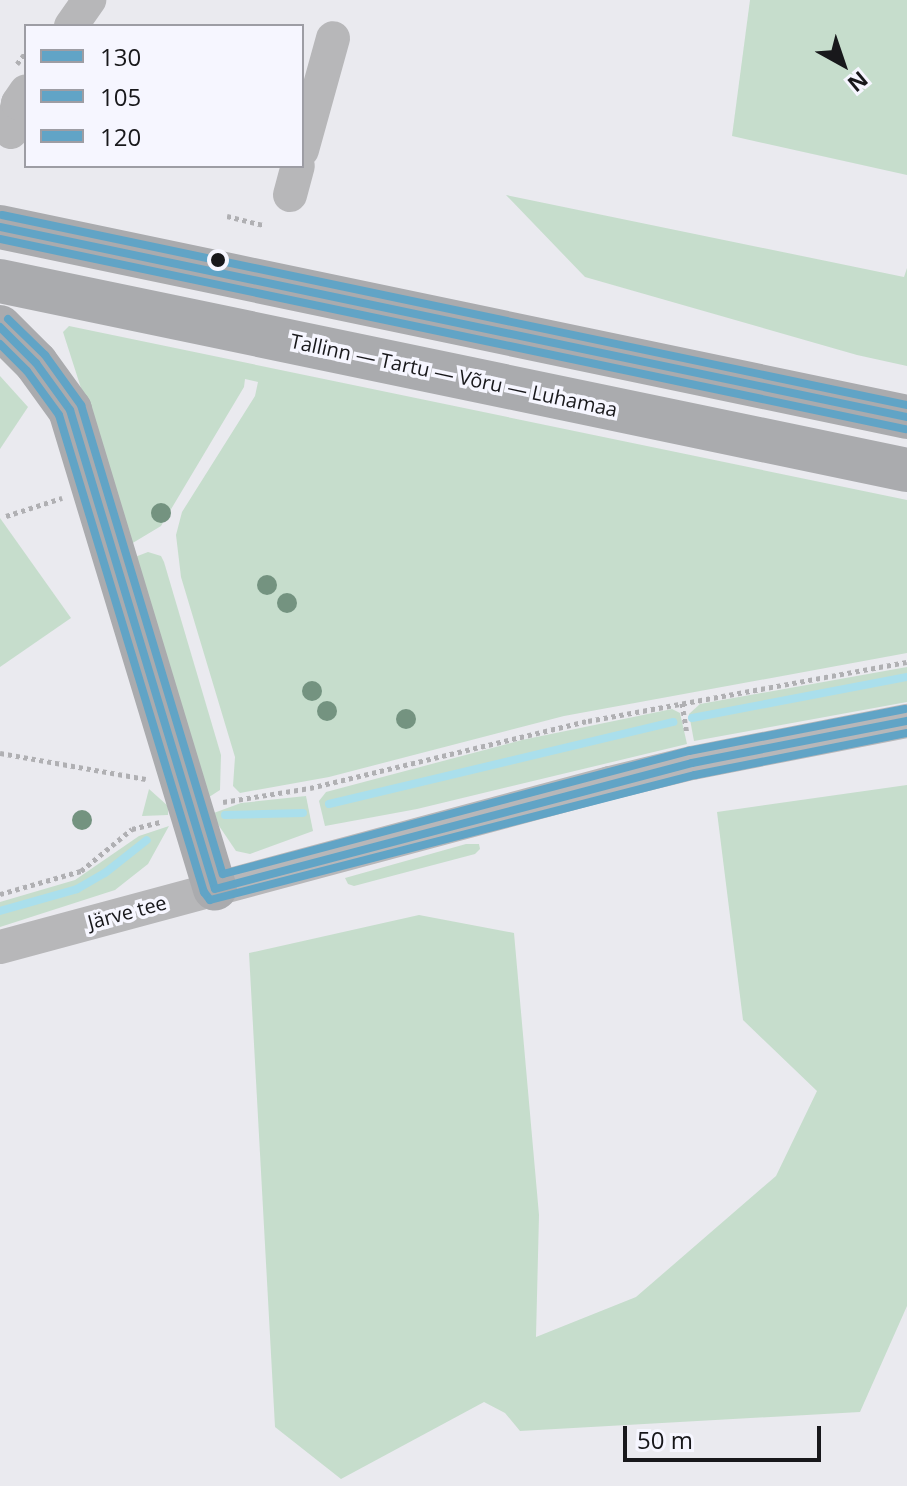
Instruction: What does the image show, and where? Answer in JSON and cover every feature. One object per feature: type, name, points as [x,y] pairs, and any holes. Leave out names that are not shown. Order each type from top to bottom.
[{"type":"highway","points":[[0,227],[907,417]]},
{"type":"highway","name":"Tallinn — Tartu — Võru — Luhamaa","points":[[0,281],[907,470]]},
{"type":"highway","points":[[0,327],[36,363],[70,410],[215,889]]},
{"type":"street","points":[[72,24],[89,0]]},
{"type":"street","points":[[304,143],[333,38]]},
{"type":"street","points":[[11,132],[18,103],[24,94]]},
{"type":"street","name":"Järve tee","points":[[0,947],[692,763],[907,721]]},
{"type":"path","points":[[227,216],[264,225]]},
{"type":"path","points":[[6,516],[94,488]]},
{"type":"path","points":[[0,753],[189,802],[224,802],[310,788],[588,721],[907,662]]},
{"type":"path","points":[[0,894],[81,871],[132,829],[189,802]]},
{"type":"green space","points":[[750,0],[907,0],[907,175],[732,136]]},
{"type":"green space","points":[[506,195],[904,277],[907,268],[907,366],[857,355],[585,277]]},
{"type":"green space","points":[[69,326],[907,500],[907,653],[564,716],[329,777],[240,793],[233,786],[235,757],[181,577],[176,535],[182,512],[255,396],[258,382],[245,379],[244,387],[161,526],[131,544],[63,332]]},
{"type":"green space","points":[[0,376],[28,407],[0,449]]},
{"type":"green space","points":[[0,518],[71,618],[0,667]]},
{"type":"green space","points":[[148,552],[161,556],[164,562],[221,755],[220,790],[206,799],[135,557]]},
{"type":"green space","points":[[907,667],[907,702],[694,741],[689,714],[700,704]]},
{"type":"green space","points":[[672,709],[680,713],[687,744],[417,809],[325,826],[319,801],[326,792],[522,740]]},
{"type":"green space","points":[[907,785],[907,1306],[860,1412],[520,1431],[505,1413],[484,1402],[341,1479],[275,1427],[249,953],[419,915],[514,933],[539,1215],[536,1337],[636,1297],[776,1176],[817,1091],[743,1020],[717,812]]},
{"type":"green space","points":[[149,789],[168,806],[168,815],[142,816]]},
{"type":"green space","points":[[306,796],[313,831],[250,854],[236,851],[211,814],[241,803]]},
{"type":"green space","points":[[169,826],[148,864],[115,890],[0,927],[0,902],[75,880],[139,836]]},
{"type":"green space","points":[[466,844],[479,844],[480,849],[475,854],[354,886],[348,884],[345,878]]},
{"type":"waterway","points":[[692,718],[907,677]]},
{"type":"waterway","points":[[329,804],[673,722]]},
{"type":"waterway","points":[[225,815],[303,813]]},
{"type":"waterway","points":[[0,911],[77,889],[105,873],[147,840]]},
{"type":"transit line","name":"120","points":[[2,215],[907,405]]},
{"type":"transit line","name":"130","points":[[0,227],[907,417]]},
{"type":"transit line","name":"105","points":[[0,239],[905,429]]},
{"type":"transit line","name":"120","points":[[8,319],[45,355],[81,405],[223,874],[689,751],[905,709]]},
{"type":"transit line","name":"130","points":[[0,327],[36,363],[70,410],[215,889],[692,763],[907,721]]},
{"type":"transit line","name":"105","points":[[0,344],[27,371],[59,415],[204,892],[210,900],[695,775],[907,733]]}]
